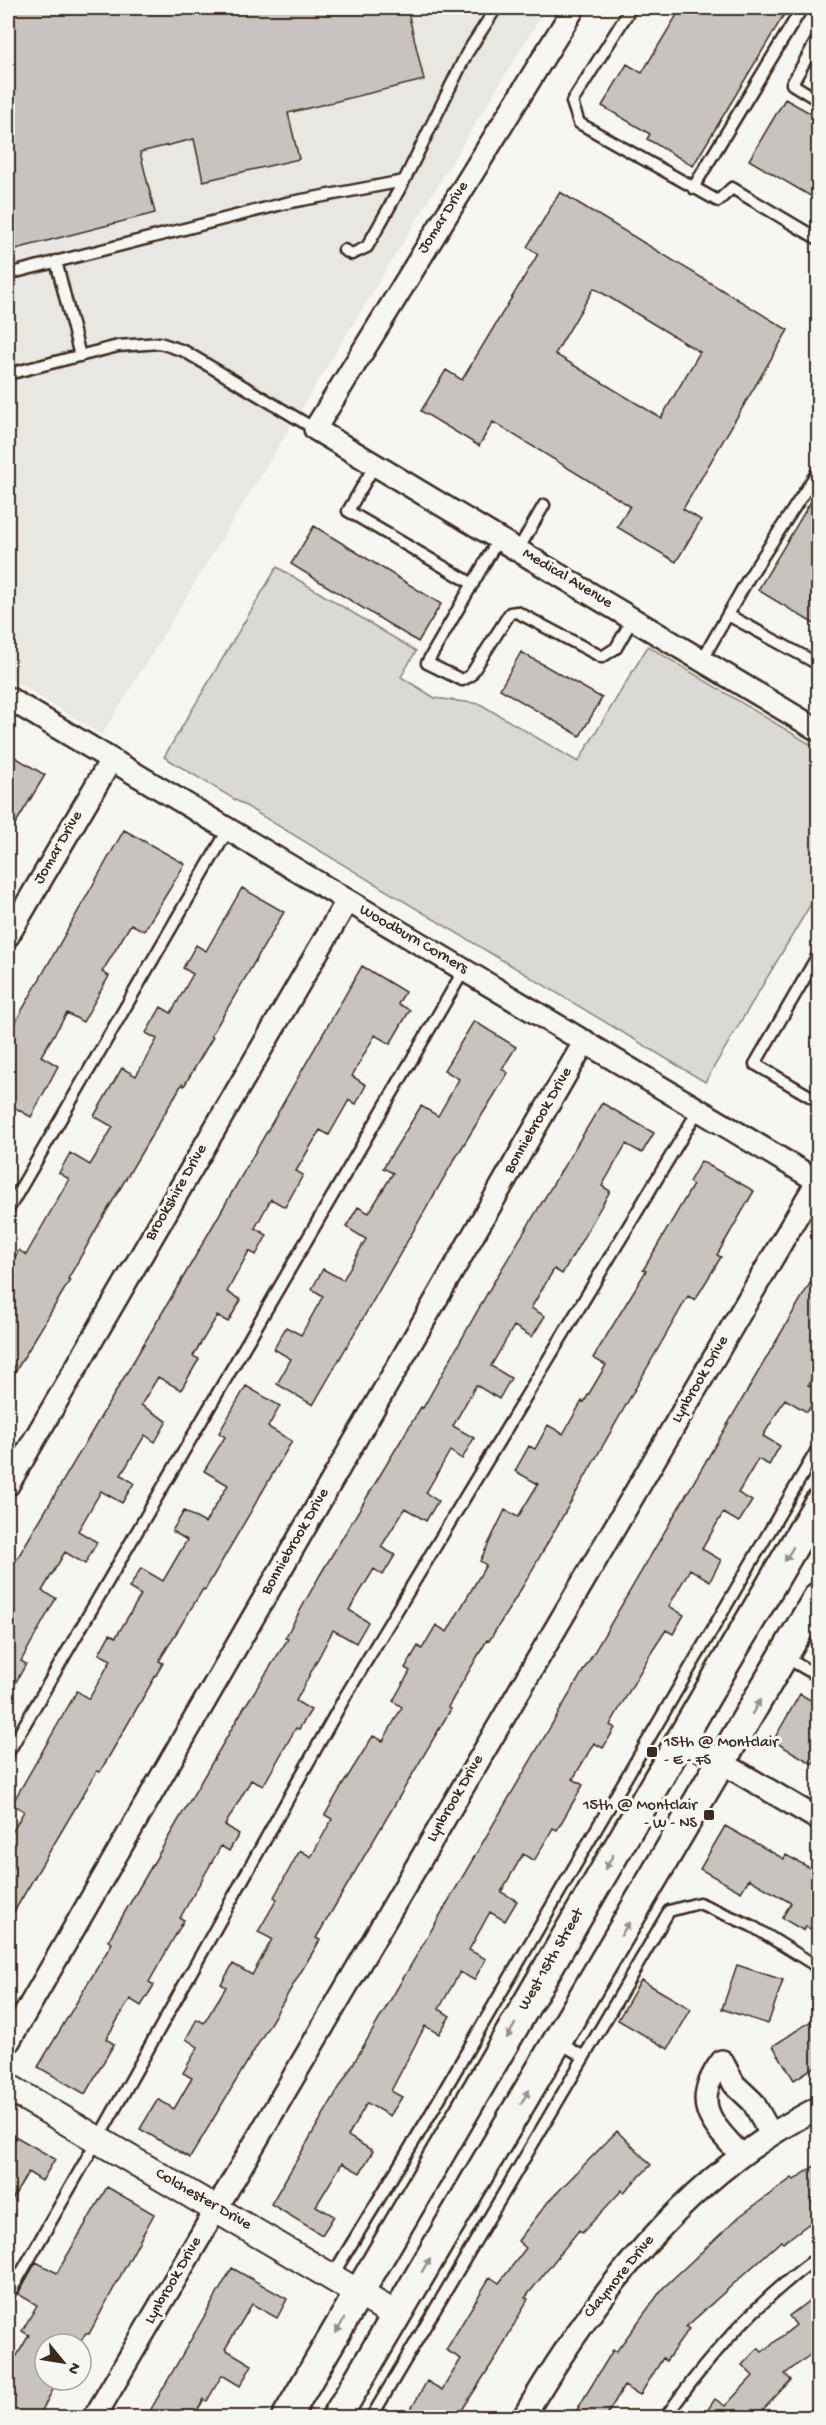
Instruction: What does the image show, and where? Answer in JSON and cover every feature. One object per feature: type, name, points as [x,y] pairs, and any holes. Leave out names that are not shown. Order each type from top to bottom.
[{"type":"main road","name":"West 15th Street","points":[[286,2418],[680,1738],[819,1504]]},
{"type":"main road","points":[[336,2418],[723,1764],[819,1597]]},
{"type":"street","name":"Jomar Drive","points":[[315,429],[574,8]]},
{"type":"street","name":"Medical Avenue","points":[[315,429],[819,730]]},
{"type":"street","name":"Woodburn Corners","points":[[8,698],[818,1181]]},
{"type":"street","name":"Jomar Drive","points":[[8,936],[111,760]]},
{"type":"street","name":"Brookshire Drive","points":[[8,1485],[347,901]]},
{"type":"street","name":"Bonniebrook Drive","points":[[8,2043],[585,1041]]},
{"type":"street","name":"Lynbrook Drive","points":[[94,2418],[818,1181]]},
{"type":"street","points":[[680,1738],[819,1819]]},
{"type":"street","points":[[741,2155],[715,2127],[704,2095],[710,2078],[722,2061],[734,2084],[753,2102],[771,2133]]},
{"type":"street","name":"Colchester Drive","points":[[8,2087],[396,2315]]},
{"type":"street","name":"Claymore Drive","points":[[523,2418],[575,2335],[652,2236],[741,2155],[771,2133],[819,2108]]},
{"type":"lane","points":[[345,250],[352,254],[367,247],[404,181],[467,53],[496,8]]},
{"type":"lane","points":[[631,8],[572,102],[579,123],[718,201],[732,188],[819,239]]},
{"type":"lane","points":[[693,188],[802,8]]},
{"type":"lane","points":[[819,38],[814,54],[792,84],[819,100]]},
{"type":"lane","points":[[8,274],[285,203],[404,181]]},
{"type":"lane","points":[[56,261],[80,356]]},
{"type":"lane","points":[[8,374],[137,343],[160,343],[184,351],[315,429]]},
{"type":"lane","points":[[375,465],[348,511],[473,584]]},
{"type":"lane","points":[[702,660],[782,523],[819,471]]},
{"type":"lane","points":[[518,550],[544,505]]},
{"type":"lane","points":[[499,538],[427,663],[462,680],[470,676],[510,613],[517,612],[602,657],[616,648],[633,618]]},
{"type":"lane","points":[[728,615],[819,664]]},
{"type":"lane","points":[[8,1210],[228,830]]},
{"type":"lane","points":[[819,955],[755,1064],[819,1101]]},
{"type":"lane","points":[[8,1753],[464,970]]},
{"type":"lane","points":[[8,2296],[346,1695],[699,1109]]},
{"type":"lane","points":[[332,2276],[427,2120],[819,1448]]},
{"type":"lane","points":[[785,1657],[819,1676]]},
{"type":"lane","points":[[371,2418],[669,1911],[699,1903],[752,1926],[813,1964],[819,1971]]},
{"type":"lane","points":[[558,2042],[584,2056]]},
{"type":"lane","points":[[666,2418],[732,2331],[788,2279],[819,2257]]},
{"type":"shaded area","points":[[8,8],[546,8],[102,735],[8,677]]},
{"type":"shaded area","points":[[277,567],[416,651],[401,677],[435,698],[480,704],[578,762],[648,646],[818,749],[818,892],[705,1082],[164,757]]},
{"type":"building","points":[[8,8],[407,8],[424,80],[288,113],[299,159],[203,181],[194,139],[140,152],[155,213],[8,251]]},
{"type":"building","points":[[681,8],[788,8],[693,166],[647,139],[650,134],[602,106],[627,64],[642,73]]},
{"type":"building","points":[[785,99],[819,118],[819,201],[749,160]]},
{"type":"building","points":[[560,192],[788,330],[683,509],[701,520],[676,562],[617,527],[630,506],[493,422],[479,446],[421,411],[446,370],[462,380],[538,254],[527,247]],"holes":[[[594,288],[700,352],[661,418],[555,354]]]},
{"type":"building","points":[[819,488],[819,627],[758,590]]},
{"type":"building","points":[[314,526],[441,604],[418,642],[291,564]]},
{"type":"building","points":[[521,652],[602,698],[580,736],[500,689]]},
{"type":"building","points":[[8,753],[45,775],[8,836]]},
{"type":"building","points":[[124,830],[185,864],[144,931],[131,924],[102,972],[109,976],[83,1022],[67,1013],[41,1056],[58,1066],[31,1117],[8,1104],[8,1035]]},
{"type":"building","points":[[242,888],[284,912],[184,1086],[182,1084],[102,1219],[68,1279],[70,1280],[8,1384],[8,1293],[16,1278],[8,1270],[19,1250],[26,1255],[69,1179],[59,1173],[70,1153],[90,1165],[113,1127],[94,1116],[122,1068],[136,1076],[157,1039],[146,1033],[161,1007],[171,1013],[193,974],[183,968],[196,945],[206,951]]},
{"type":"building","points":[[362,966],[405,992],[398,1004],[410,1010],[390,1044],[375,1035],[352,1076],[366,1085],[356,1104],[349,1100],[329,1135],[320,1130],[296,1171],[303,1175],[285,1207],[271,1199],[255,1228],[267,1235],[256,1255],[249,1251],[227,1292],[241,1300],[228,1322],[217,1316],[193,1356],[199,1359],[181,1390],[158,1377],[141,1405],[167,1421],[155,1442],[145,1435],[121,1475],[134,1483],[122,1503],[101,1491],[78,1531],[97,1542],[85,1564],[65,1552],[42,1591],[56,1598],[21,1661],[26,1664],[8,1696],[8,1574],[188,1269]]},
{"type":"building","points":[[474,1021],[516,1047],[502,1069],[508,1073],[453,1162],[313,1405],[277,1384],[291,1359],[274,1349],[286,1327],[301,1335],[323,1296],[312,1289],[323,1269],[343,1280],[366,1239],[346,1227],[358,1207],[369,1213],[393,1173],[383,1168],[421,1106],[438,1116],[459,1079],[444,1070]]},
{"type":"building","points":[[602,1103],[654,1133],[642,1153],[626,1144],[602,1186],[610,1191],[575,1252],[562,1274],[554,1269],[531,1308],[545,1316],[532,1337],[514,1326],[491,1366],[511,1378],[499,1399],[476,1385],[453,1426],[474,1438],[462,1459],[450,1451],[426,1493],[438,1501],[426,1521],[405,1508],[381,1547],[395,1555],[383,1575],[374,1569],[349,1610],[368,1622],[356,1643],[333,1630],[296,1701],[311,1710],[299,1729],[296,1728],[263,1786],[251,1780],[225,1825],[239,1834],[229,1851],[221,1846],[180,1918],[184,1920],[149,1982],[154,1985],[141,2006],[130,1999],[106,2039],[114,2044],[85,2094],[38,2067],[112,1943],[108,1941],[242,1711],[288,1639],[285,1638],[320,1575],[421,1407],[423,1408],[492,1285]]},
{"type":"building","points":[[701,1161],[754,1191],[717,1255],[721,1257],[695,1300],[688,1296],[523,1586],[489,1641],[487,1640],[448,1707],[451,1709],[316,1938],[320,1940],[190,2158],[140,2129],[158,2099],[174,2109],[192,2078],[183,2073],[198,2047],[186,2039],[197,2019],[204,2023],[226,1987],[221,1984],[233,1964],[252,1975],[272,1939],[258,1932],[277,1899],[274,1897],[300,1850],[311,1857],[332,1819],[325,1815],[373,1736],[383,1741],[402,1707],[393,1701],[410,1671],[405,1668],[418,1646],[422,1649],[436,1625],[447,1632],[486,1565],[480,1561],[505,1510],[518,1517],[538,1484],[515,1471],[529,1446],[535,1449],[548,1425],[563,1434],[582,1401],[584,1402],[606,1365],[593,1358],[646,1271],[643,1270],[693,1185],[689,1182]]},
{"type":"building","points":[[819,1268],[819,1368],[808,1385],[819,1391],[819,1394],[807,1412],[785,1399],[763,1436],[780,1446],[769,1465],[758,1459],[738,1493],[752,1501],[739,1522],[723,1513],[702,1549],[721,1560],[710,1581],[690,1569],[669,1606],[684,1615],[673,1634],[666,1630],[651,1653],[610,1725],[615,1728],[603,1748],[594,1743],[573,1779],[583,1785],[557,1830],[553,1828],[534,1861],[523,1854],[501,1892],[517,1901],[505,1921],[490,1912],[469,1950],[486,1959],[474,1980],[460,1972],[439,2009],[450,2016],[439,2034],[425,2026],[391,2091],[402,2097],[390,2116],[367,2103],[348,2136],[373,2151],[360,2173],[342,2163],[316,2206],[334,2216],[322,2235],[271,2204]]},
{"type":"building","points":[[246,1386],[280,1406],[268,1427],[292,1441],[205,1590],[203,1589],[159,1661],[163,1663],[100,1772],[97,1771],[8,1922],[8,1840],[24,1811],[12,1804],[77,1691],[89,1699],[111,1660],[99,1654],[110,1634],[116,1637],[141,1595],[129,1588],[141,1568],[163,1581],[187,1540],[172,1531],[184,1511],[205,1523],[228,1485],[204,1471],[225,1437],[219,1433]]},
{"type":"building","points":[[800,1694],[819,1705],[819,1754],[813,1764],[773,1741]]},
{"type":"building","points":[[725,1826],[784,1859],[786,1855],[819,1873],[819,1936],[806,1926],[804,1931],[782,1918],[791,1903],[749,1879],[741,1892],[700,1869]]},
{"type":"building","points":[[737,1965],[783,1980],[768,2024],[722,2009]]},
{"type":"building","points":[[641,1980],[691,2009],[668,2049],[618,2020]]},
{"type":"building","points":[[811,2021],[819,2032],[819,2064],[794,2080],[773,2046]]},
{"type":"building","points":[[617,2131],[651,2165],[624,2192],[622,2190],[582,2233],[579,2230],[525,2298],[528,2299],[498,2354],[457,2418],[406,2418],[427,2381],[442,2390],[461,2359],[446,2350],[490,2277],[499,2283],[526,2248],[518,2241],[548,2202]]},
{"type":"building","points":[[8,2132],[55,2159],[42,2181],[28,2172],[8,2207]]},
{"type":"building","points":[[819,2163],[819,2194],[810,2200],[819,2216],[783,2243],[781,2241],[686,2327],[689,2329],[666,2361],[663,2358],[640,2395],[624,2386],[605,2418],[572,2418],[613,2350],[616,2352],[663,2288],[740,2216],[792,2178],[794,2180]]},
{"type":"building","points":[[107,2187],[154,2214],[90,2332],[33,2332],[33,2392],[52,2392],[38,2418],[8,2418],[8,2371],[29,2335],[22,2331],[37,2305],[18,2294],[36,2262],[57,2273]]},
{"type":"building","points":[[232,2268],[287,2299],[277,2318],[252,2304],[225,2349],[252,2365],[240,2386],[222,2375],[207,2401],[204,2399],[193,2418],[146,2418]]},
{"type":"building","points":[[810,2300],[819,2311],[819,2348],[785,2374],[791,2380],[755,2418],[702,2418],[715,2399],[725,2406],[753,2376],[742,2365],[758,2348],[762,2352],[796,2325],[789,2316]]},
{"type":"place","name":"15th @ Montclair - E - FS","points":[[652,1752]]},
{"type":"place","name":"15th @ Montclair - W - NS","points":[[709,1815]]}]
